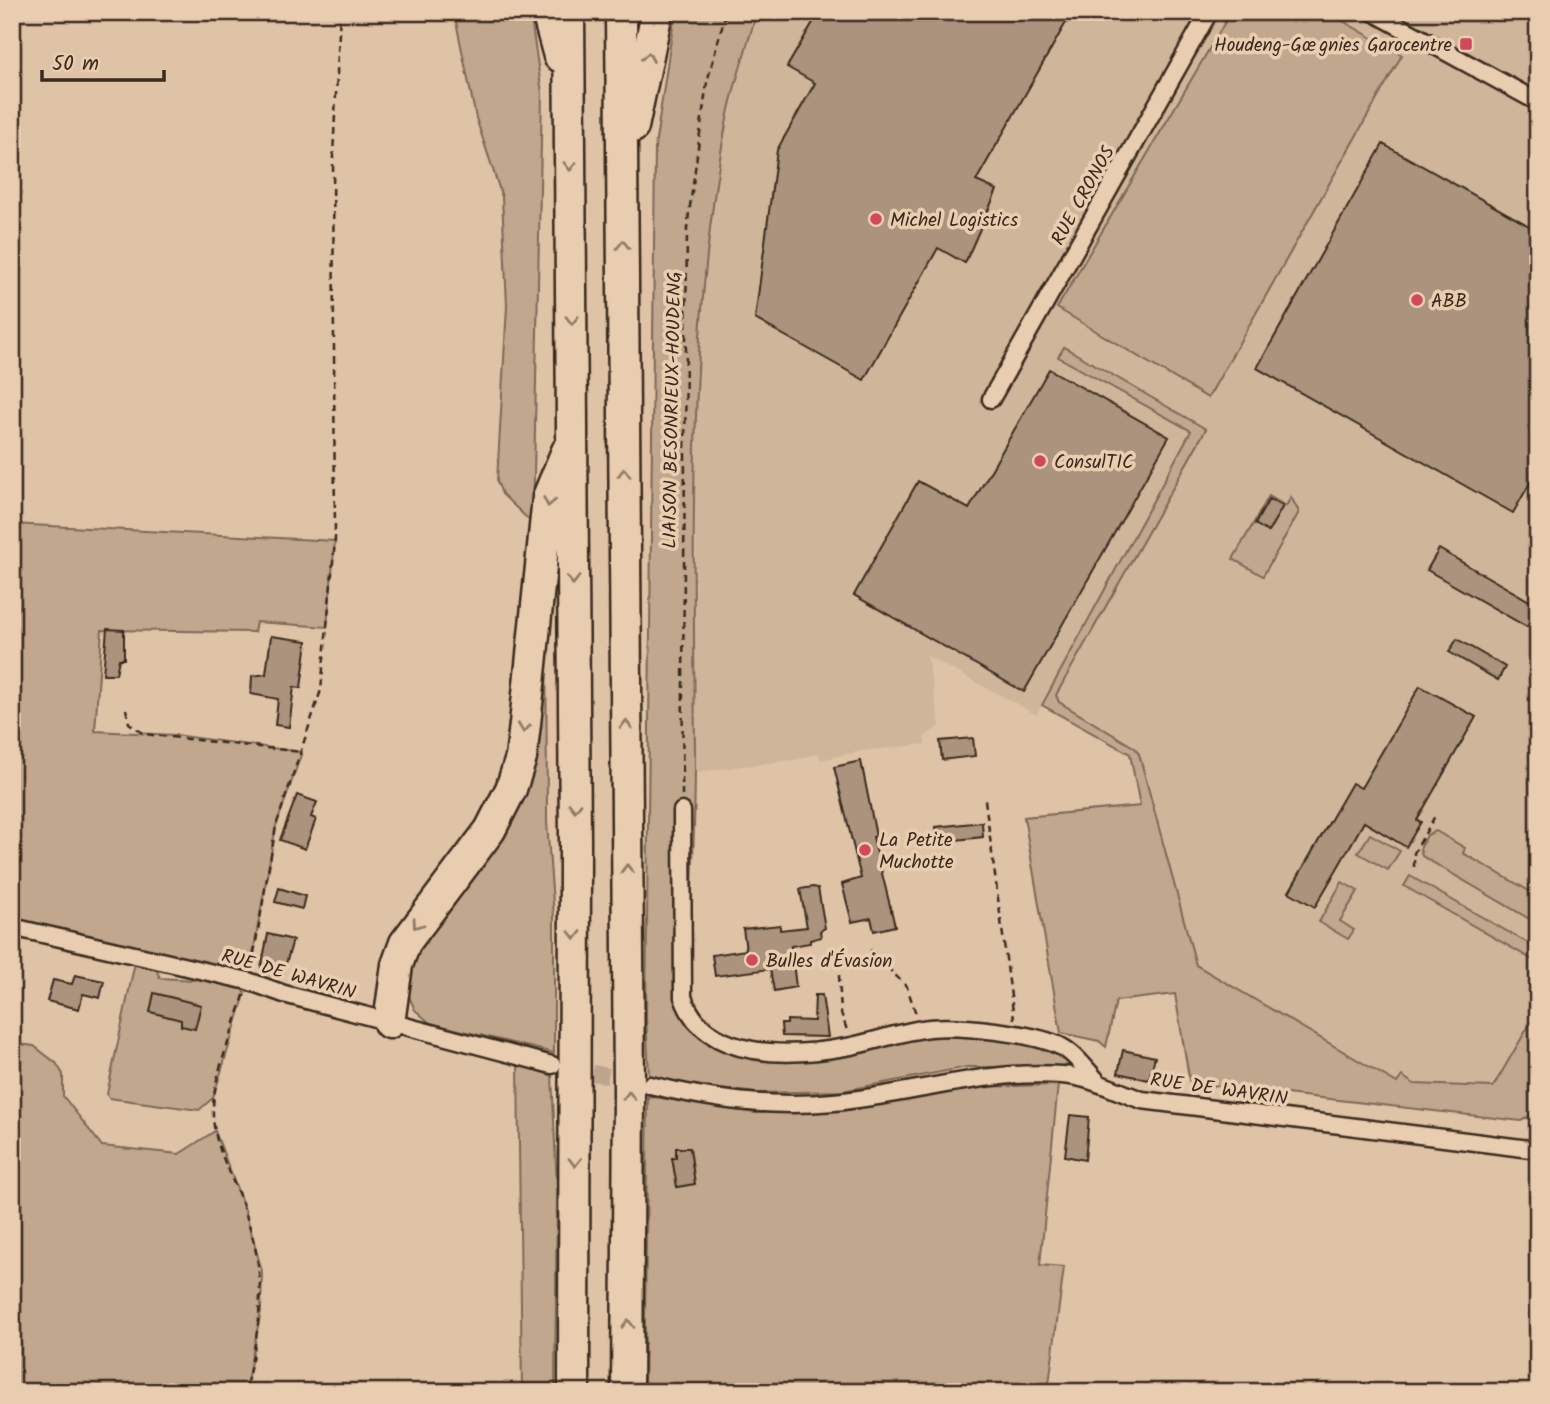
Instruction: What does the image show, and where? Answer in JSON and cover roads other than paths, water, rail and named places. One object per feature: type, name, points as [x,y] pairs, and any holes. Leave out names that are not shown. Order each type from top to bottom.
[{"type":"highway","points":[[547,12],[570,97]]},
{"type":"highway","points":[[569,12],[573,438],[574,1392]]},
{"type":"highway","points":[[621,12],[629,1077],[627,1392]]},
{"type":"highway","points":[[622,171],[657,12]]},
{"type":"highway","points":[[389,1023],[397,965],[405,943],[490,830],[502,809],[517,768],[525,724],[548,497],[573,438]]},
{"type":"street","name":"RUE CRONOS","points":[[991,399],[1209,12]]},
{"type":"street","points":[[1373,12],[1538,102]]},
{"type":"street","points":[[682,811],[683,997],[693,1019],[715,1039],[750,1049],[813,1051],[866,1043],[919,1030],[946,1028],[1016,1034],[1062,1047],[1096,1080]]},
{"type":"street","name":"RUE DE WAVRIN","points":[[12,927],[248,981],[389,1023],[552,1065]]},
{"type":"street","name":"RUE DE WAVRIN","points":[[650,1085],[719,1101],[758,1105],[835,1102],[967,1080],[1061,1074],[1096,1080],[1143,1100],[1538,1150]]},
{"type":"tunnel","points":[[569,1068],[632,1081]]},
{"type":"place","name":"Houdeng-Gœgnies Garocentre","points":[[1466,44]]},
{"type":"place","name":"Michel Logistics","points":[[876,219]]},
{"type":"place","name":"ABB","points":[[1417,300]]},
{"type":"place","name":"ConsulTIC","points":[[1040,461]]},
{"type":"place","name":"La Petite Muchotte","points":[[865,850]]},
{"type":"place","name":"Bulles d'Évasion","points":[[752,960]]}]
